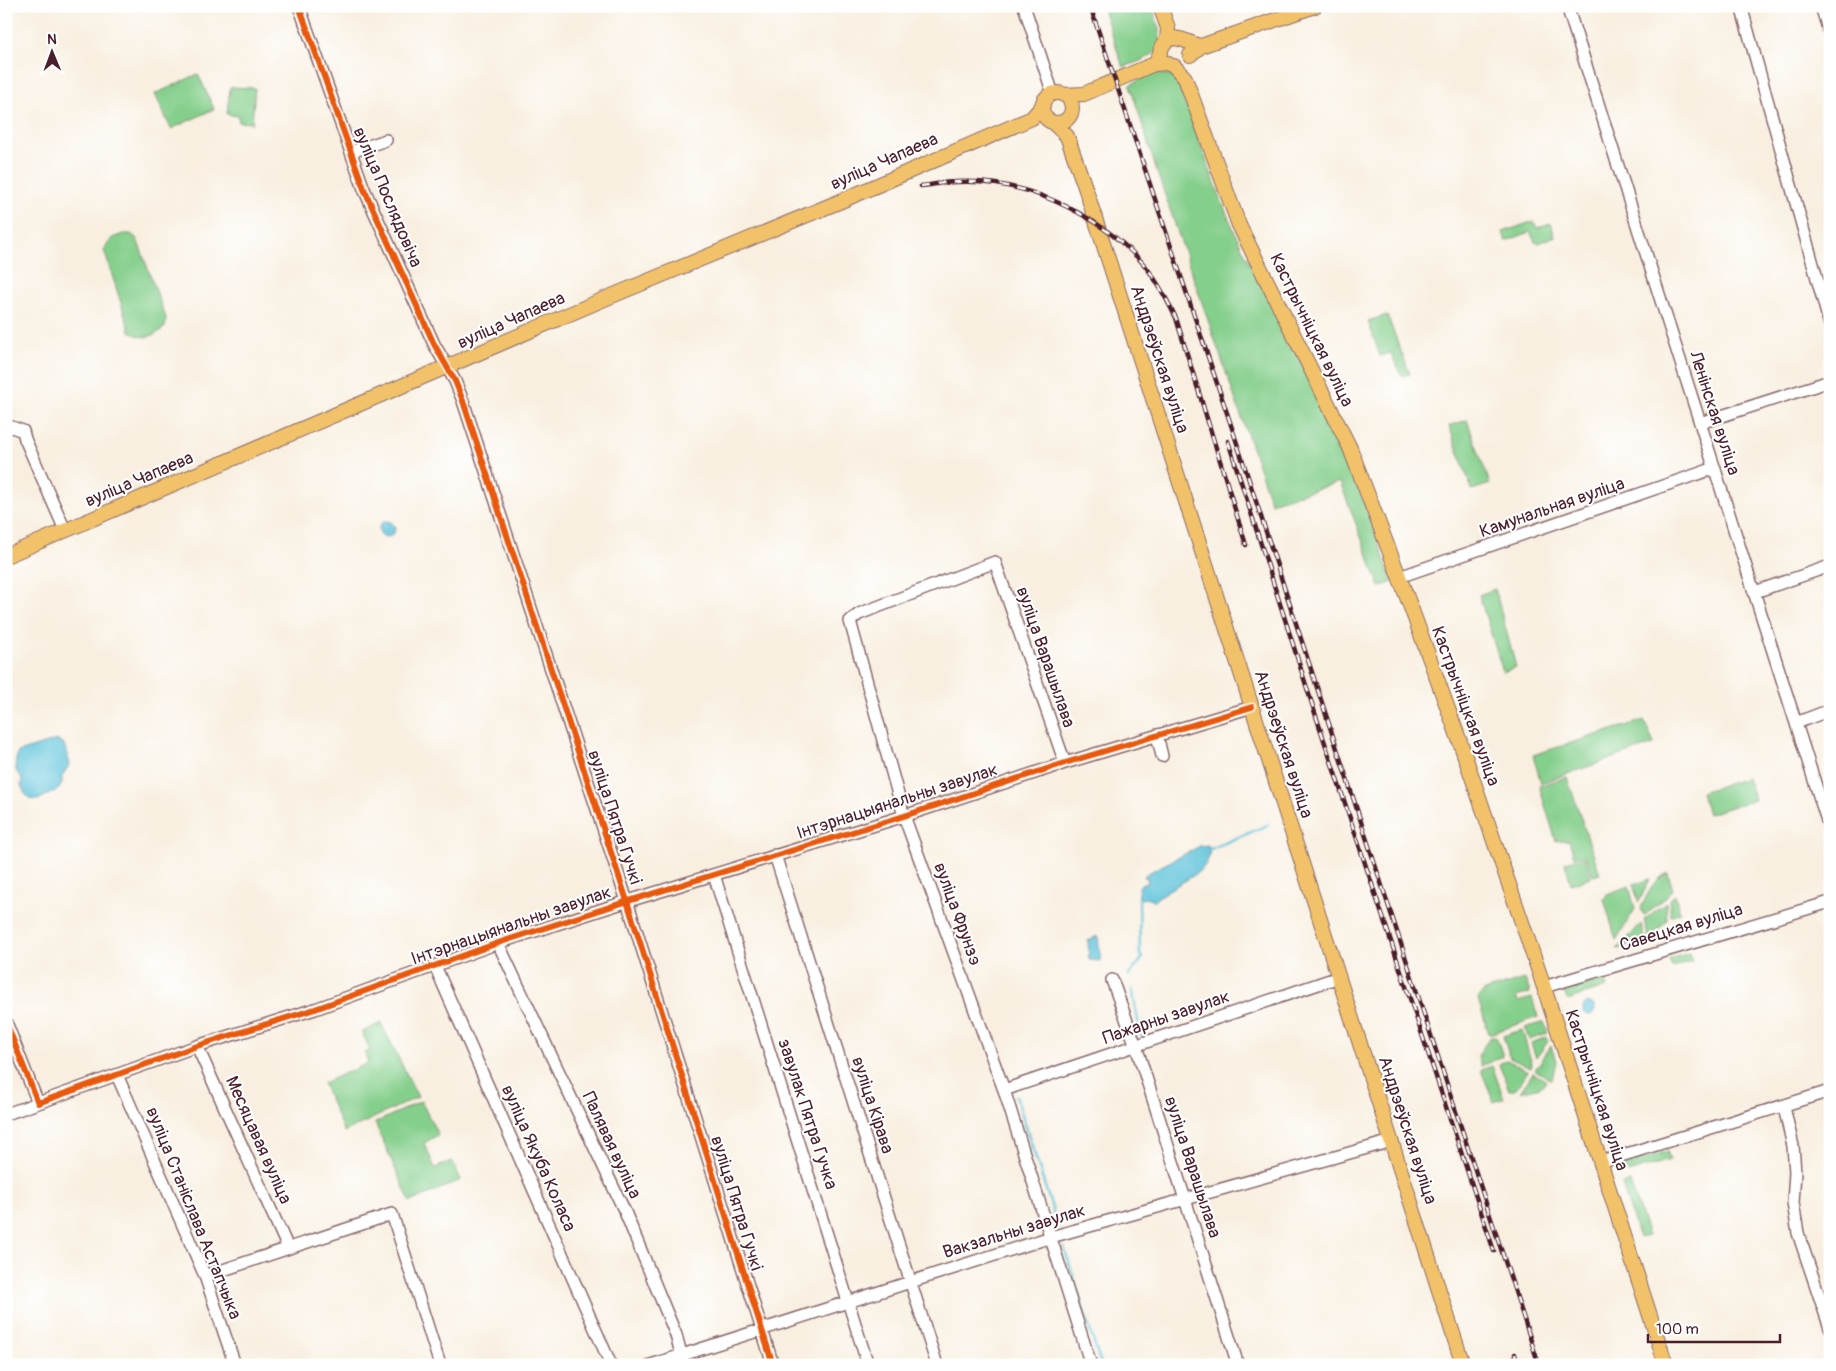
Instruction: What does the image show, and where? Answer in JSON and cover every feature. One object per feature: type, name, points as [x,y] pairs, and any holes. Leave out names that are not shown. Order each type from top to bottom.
[{"type":"main road","name":"Кастрычніцкая вуліца","points":[[1160,6],[1173,51],[1186,78],[1239,225],[1350,448],[1459,738],[1544,988],[1666,1365]]},
{"type":"main road","points":[[1084,94],[1071,113],[1062,122],[1051,121],[1045,115],[1043,105],[1046,98],[1058,94],[1084,94],[1173,51],[1201,46],[1316,6]]},
{"type":"main road","points":[[1058,94],[1070,100],[1071,113]]},
{"type":"main road","name":"вуліца Чапаева","points":[[6,556],[1032,118],[1043,105]]},
{"type":"main road","name":"Андрэеўская вуліца","points":[[1067,136],[1071,113]]},
{"type":"main road","name":"вуліца Чапаева","points":[[1032,118],[1051,121]]},
{"type":"main road","name":"Андрэеўская вуліца","points":[[1051,121],[1067,136],[1140,354],[1463,1365]]},
{"type":"street","name":"вуліца Послядовіча","points":[[299,6],[364,189],[434,344],[448,368]]},
{"type":"street","points":[[1024,6],[1058,94]]},
{"type":"street","name":"Ленінская вуліца","points":[[1567,6],[1830,830]]},
{"type":"street","points":[[1741,6],[1830,325]]},
{"type":"street","points":[[1821,6],[1830,35]]},
{"type":"street","points":[[351,152],[386,140]]},
{"type":"street","name":"вуліца Пятра Гучкі","points":[[448,368],[463,401],[627,901],[773,1365]]},
{"type":"street","points":[[1700,423],[1830,381]]},
{"type":"street","points":[[6,425],[23,431],[24,439],[66,530]]},
{"type":"street","name":"Камунальная вуліца","points":[[1399,577],[1715,468]]},
{"type":"street","name":"вуліца Варашылава","points":[[995,562],[1065,763]]},
{"type":"street","name":"вуліца Фрунзэ","points":[[995,562],[860,614],[850,621],[904,816],[1004,1090],[1091,1365]]},
{"type":"street","points":[[1755,592],[1830,566]]},
{"type":"street","name":"Інтэрнацыянальны завулак","points":[[6,1114],[197,1046],[315,1009],[498,943],[627,901],[904,816],[1065,763],[1252,707]]},
{"type":"street","points":[[1796,723],[1830,710]]},
{"type":"street","points":[[1157,735],[1162,756]]},
{"type":"street","name":"вуліца Кірава","points":[[775,855],[938,1365]]},
{"type":"street","name":"завулак Пятра Гучка","points":[[714,874],[850,1301],[868,1365]]},
{"type":"street","name":"Савецкая вуліца","points":[[1544,988],[1830,902]]},
{"type":"street","name":"Палявая вуліца","points":[[498,943],[625,1212],[676,1335],[683,1360]]},
{"type":"street","name":"вуліца Якуба Коласа","points":[[435,966],[611,1365]]},
{"type":"street","name":"Пажарны завулак","points":[[1004,1090],[1340,977]]},
{"type":"street","name":"вуліца Варашылава","points":[[1112,980],[1136,1046],[1238,1365]]},
{"type":"street","points":[[6,1022],[38,1103]]},
{"type":"street","name":"Месяцавая вуліца","points":[[197,1046],[288,1248]]},
{"type":"street","name":"вуліца Станіслава Астапчыка","points":[[117,1075],[205,1276],[236,1365]]},
{"type":"street","points":[[1601,1162],[1830,1092]]},
{"type":"street","points":[[1784,1107],[1793,1146],[1795,1172],[1793,1203],[1798,1233],[1830,1328]]},
{"type":"street","name":"Вакзальны завулак","points":[[650,1365],[683,1360],[762,1330],[1051,1237],[1392,1141]]},
{"type":"street","points":[[205,1276],[392,1214],[440,1365]]},
{"type":"green space","points":[[1102,6],[1152,6],[1159,31],[1159,47],[1148,57],[1123,67]]},
{"type":"green space","points":[[1152,73],[1169,75],[1176,79],[1226,212],[1242,248],[1344,450],[1393,582],[1380,587],[1340,482],[1271,503],[1157,172],[1130,85]]},
{"type":"green space","points":[[198,74],[214,109],[171,129],[155,94]]},
{"type":"green space","points":[[230,87],[255,88],[252,123],[239,122],[238,116],[227,114]]},
{"type":"green space","points":[[1534,221],[1537,228],[1551,224],[1555,236],[1539,243],[1535,242],[1530,232],[1506,241],[1503,232]]},
{"type":"green space","points":[[123,234],[131,234],[137,239],[166,318],[165,327],[148,337],[139,336],[130,331],[104,250],[112,238]]},
{"type":"green space","points":[[1387,315],[1410,374],[1401,376],[1391,353],[1380,356],[1368,321]]},
{"type":"green space","points":[[1467,420],[1490,484],[1472,490],[1449,426]]},
{"type":"green space","points":[[1495,589],[1516,667],[1503,672],[1479,595]]},
{"type":"green space","points":[[1644,720],[1654,744],[1541,783],[1533,755]]},
{"type":"green space","points":[[1567,777],[1600,874],[1593,876],[1586,855],[1574,857],[1569,840],[1556,841],[1539,786]]},
{"type":"green space","points":[[1747,778],[1755,800],[1708,814],[1701,792]]},
{"type":"green space","points":[[1585,857],[1591,877],[1571,884],[1565,862]]},
{"type":"green space","points":[[1668,873],[1673,890],[1644,916],[1641,908],[1649,893],[1658,879]]},
{"type":"green space","points":[[1650,879],[1639,902],[1633,885]]},
{"type":"green space","points":[[1629,886],[1635,909],[1616,940],[1604,899],[1607,894]]},
{"type":"green space","points":[[1675,895],[1680,912],[1671,916],[1669,900]]},
{"type":"green space","points":[[1666,902],[1667,920],[1649,939],[1644,920]]},
{"type":"green space","points":[[1641,924],[1645,941],[1617,949]]},
{"type":"green space","points":[[1689,953],[1692,961],[1672,967],[1669,959]]},
{"type":"green space","points":[[1525,979],[1530,993],[1516,997],[1518,1002],[1532,998],[1538,1017],[1489,1034],[1478,999],[1484,991]]},
{"type":"green space","points":[[1604,979],[1607,987],[1567,1000],[1564,992]]},
{"type":"green space","points":[[1544,1022],[1548,1033],[1529,1040],[1525,1028]]},
{"type":"green space","points":[[381,1023],[418,1097],[344,1132],[323,1083],[368,1063],[365,1053],[370,1050],[362,1032]]},
{"type":"green space","points":[[1522,1030],[1532,1064],[1531,1068],[1510,1058],[1503,1036]]},
{"type":"green space","points":[[1496,1036],[1503,1056],[1481,1066],[1478,1056],[1489,1038]]},
{"type":"green space","points":[[1547,1037],[1549,1040],[1536,1058],[1531,1043]]},
{"type":"green space","points":[[1551,1046],[1556,1061],[1552,1080],[1535,1070]]},
{"type":"green space","points":[[1507,1060],[1528,1071],[1515,1090],[1509,1090],[1499,1064]]},
{"type":"green space","points":[[1492,1066],[1504,1098],[1494,1102],[1481,1070]]},
{"type":"green space","points":[[1533,1073],[1547,1081],[1540,1087],[1520,1092]]},
{"type":"green space","points":[[421,1101],[438,1135],[424,1143],[435,1168],[452,1161],[461,1180],[410,1202],[375,1123]]},
{"type":"green space","points":[[1667,1151],[1670,1160],[1628,1173],[1623,1166]]},
{"type":"green space","points":[[1630,1182],[1648,1236],[1639,1238],[1622,1185]]},
{"type":"water","points":[[387,521],[395,529],[387,537],[379,529]]},
{"type":"water","points":[[56,740],[64,744],[70,764],[62,776],[62,783],[59,789],[38,800],[30,799],[25,794],[21,785],[22,778],[16,769],[18,752]]},
{"type":"water","points":[[1208,845],[1209,855],[1200,871],[1154,901],[1149,898],[1139,899],[1138,889],[1141,884],[1148,883],[1147,878],[1144,877],[1146,874],[1200,846]]},
{"type":"water","points":[[1098,936],[1101,961],[1089,960],[1088,940]]},
{"type":"water","points":[[1587,1003],[1591,1003],[1595,1009],[1591,1015],[1587,1015],[1583,1011],[1583,1007]]},
{"type":"waterway","points":[[1210,849],[1268,825]]},
{"type":"waterway","points":[[1129,975],[1142,959],[1140,954],[1139,899]]},
{"type":"waterway","points":[[1132,989],[1141,1036]]},
{"type":"waterway","points":[[1016,1096],[1058,1227]]},
{"type":"waterway","points":[[1064,1247],[1101,1365]]},
{"type":"railway","points":[[1090,6],[1230,422],[1539,1365]]},
{"type":"railway","points":[[921,186],[951,182],[981,182],[1031,192],[1079,213],[1122,243],[1140,260],[1155,280],[1176,318],[1246,545]]},
{"type":"railway","points":[[1228,441],[1313,707],[1494,1251]]},
{"type":"railway","points":[[1515,1354],[1517,1365]]},
{"type":"cycle path","points":[[299,6],[364,189],[434,344],[455,381],[463,401],[627,901],[773,1365]]},
{"type":"cycle path","points":[[6,1022],[38,1103],[197,1046],[315,1009],[498,943],[904,816],[1065,763],[1252,707]]}]
